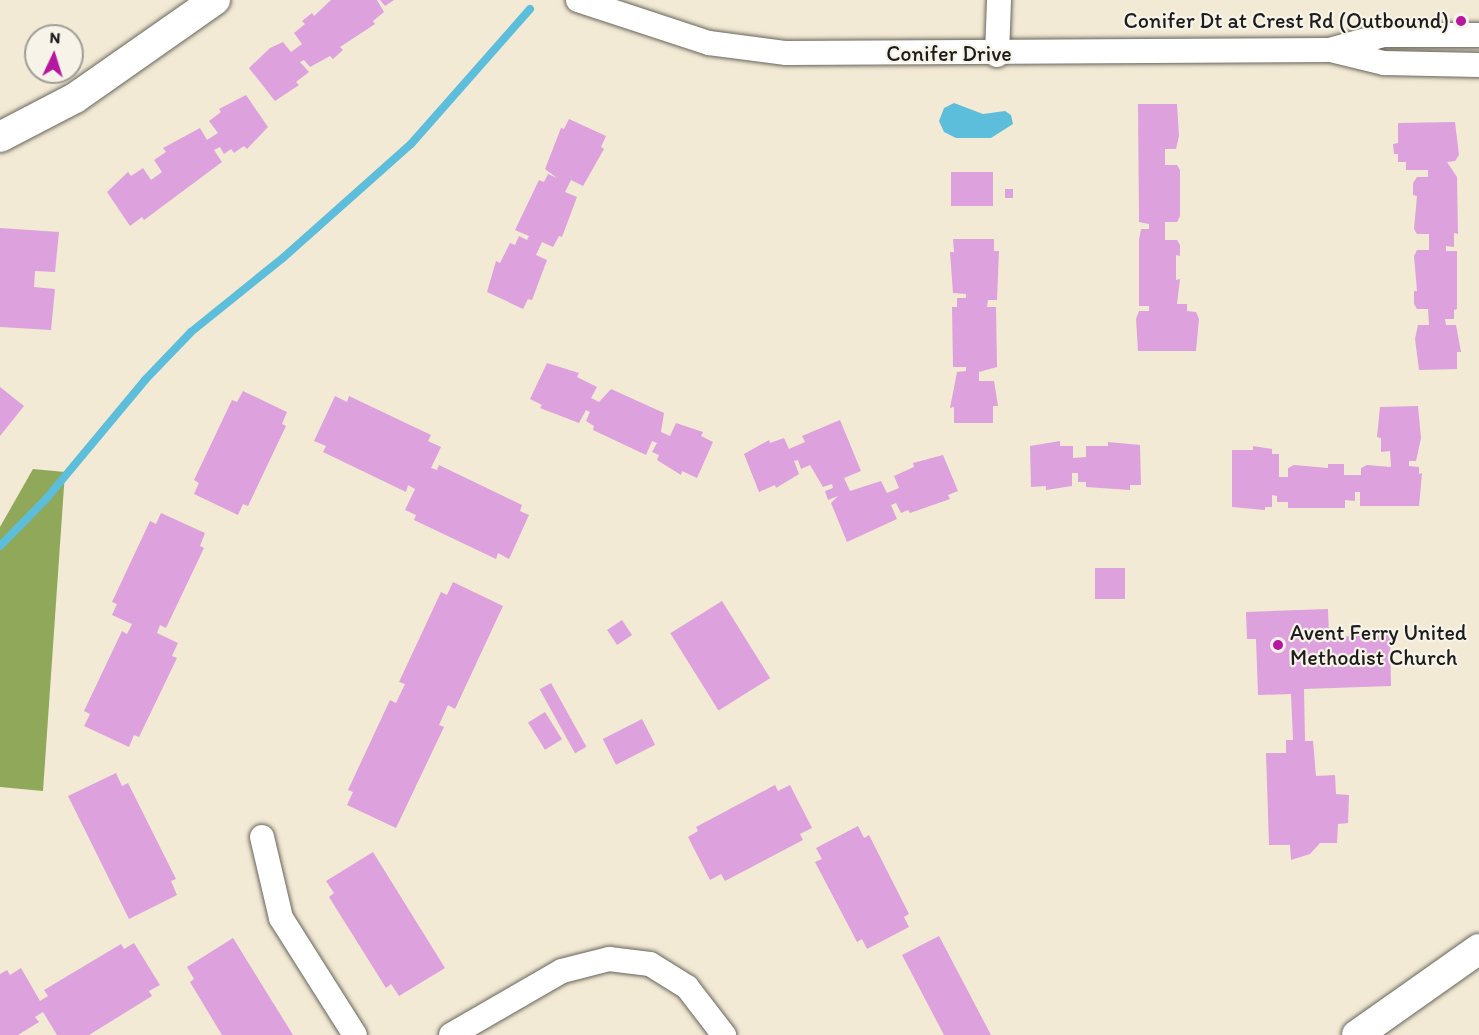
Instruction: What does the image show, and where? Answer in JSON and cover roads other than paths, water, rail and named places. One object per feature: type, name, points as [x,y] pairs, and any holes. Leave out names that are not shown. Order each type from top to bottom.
[{"type":"main road","points":[[0,137],[75,98],[215,0]]},
{"type":"main road","points":[[1357,1035],[1479,949]]},
{"type":"street","name":"Conifer Drive","points":[[578,0],[656,28],[747,50],[997,55],[1329,50],[1384,63],[1479,65]]},
{"type":"street","points":[[997,55],[999,0]]},
{"type":"street","name":"Conifer Drive","points":[[1329,50],[1384,35],[1479,34]]},
{"type":"street","points":[[262,837],[280,918],[355,1035]]},
{"type":"street","points":[[451,1035],[562,971],[609,959],[650,964],[687,987],[724,1035]]},
{"type":"water","points":[[954,103],[983,114],[1005,111],[1011,115],[1013,124],[991,138],[956,138],[944,132],[939,121],[944,108]]},
{"type":"waterway","points":[[0,546],[46,499],[145,380],[191,332],[284,257],[411,144],[530,9]]},
{"type":"place","name":"Conifer Dt at Crest Rd (Outbound)","points":[[1461,21]]},
{"type":"place","name":"Avent Ferry United Methodist Church","points":[[1278,645]]}]
